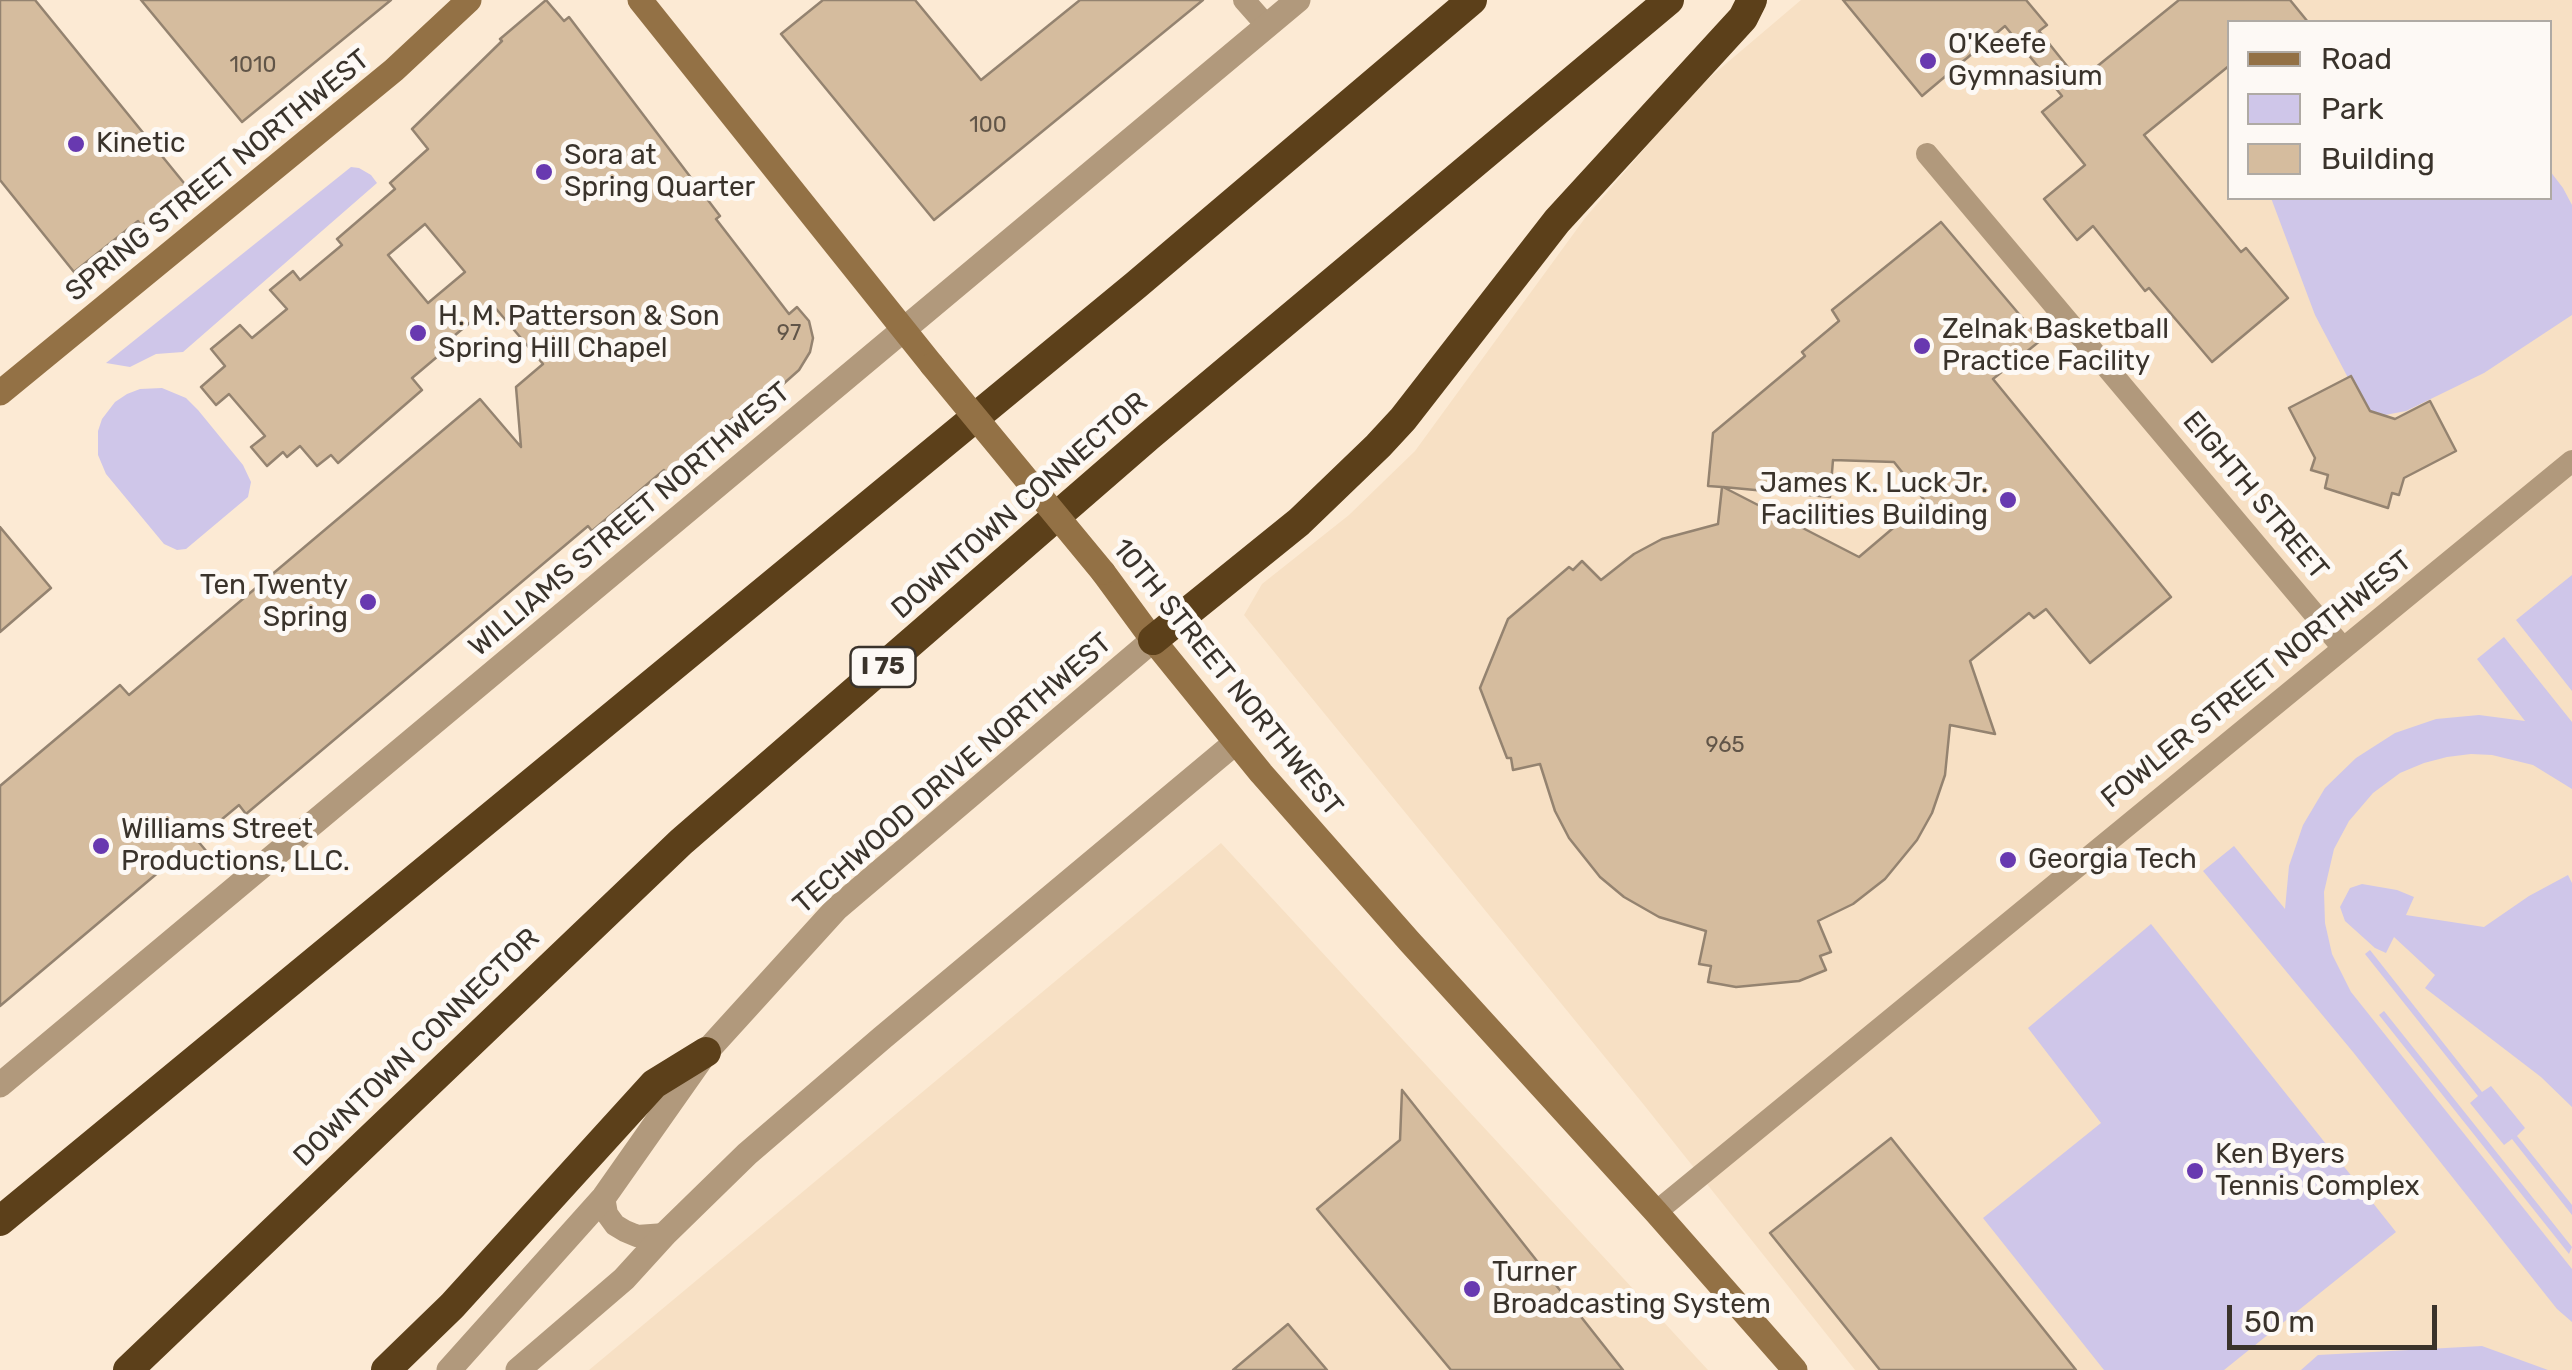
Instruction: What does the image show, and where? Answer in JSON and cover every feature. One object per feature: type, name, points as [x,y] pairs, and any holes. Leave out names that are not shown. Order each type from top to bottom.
[{"type":"highway","points":[[0,1221],[1136,285],[1472,0]]},
{"type":"highway","name":"DOWNTOWN CONNECTOR","points":[[128,1370],[682,842],[1134,449],[1669,0]]},
{"type":"highway","points":[[1153,640],[1299,522],[1378,446],[1557,221],[1743,18],[1752,0]]},
{"type":"highway","points":[[386,1370],[452,1306],[654,1084],[706,1052]]},
{"type":"main road","name":"SPRING STREET NORTHWEST","points":[[0,393],[394,70],[469,0]]},
{"type":"main road","name":"10TH STREET NORTHWEST","points":[[640,0],[1103,572],[1235,743],[1795,1370]]},
{"type":"street","points":[[1244,0],[1267,26]]},
{"type":"street","name":"WILLIAMS STREET NORTHWEST","points":[[0,1085],[1298,0]]},
{"type":"street","name":"EIGHTH STREET","points":[[1927,154],[2344,648]]},
{"type":"street","name":"FOWLER STREET NORTHWEST","points":[[1656,1212],[2572,461]]},
{"type":"street","name":"TECHWOOD DRIVE NORTHWEST","points":[[449,1370],[604,1197],[706,1052],[836,909],[1153,640]]},
{"type":"street","points":[[518,1370],[602,1299],[747,1154],[1235,743]]},
{"type":"street","points":[[604,1197],[608,1214],[626,1232],[637,1236],[665,1234]]},
{"type":"shaded area","name":"Georgia Tech","points":[[1801,0],[2572,0],[2572,1370],[1855,1370],[1244,615],[1262,584],[1349,515],[1415,451],[1585,218],[1695,90]]},
{"type":"shaded area","points":[[1221,843],[1708,1370],[589,1370]]},
{"type":"green space","points":[[351,167],[371,175],[377,183],[183,352],[156,354],[130,367],[106,363]]},
{"type":"green space","points":[[2552,174],[2572,205],[2572,315],[2484,373],[2406,411],[2385,415],[2366,412],[2315,315],[2272,200],[2552,200]]},
{"type":"green space","points":[[162,388],[186,398],[198,410],[243,465],[251,482],[248,497],[186,549],[164,544],[106,474],[98,455],[98,431],[115,402],[140,389]]},
{"type":"green space","points":[[2572,575],[2572,691],[2516,620]]},
{"type":"green space","points":[[2504,637],[2572,722],[2572,789],[2533,765],[2492,755],[2447,757],[2400,773],[2373,793],[2349,821],[2334,849],[2324,892],[2325,923],[2332,954],[2351,992],[2572,1269],[2572,1322],[2557,1309],[2203,871],[2234,846],[2285,909],[2289,866],[2303,825],[2325,788],[2356,758],[2395,733],[2436,719],[2479,715],[2525,721],[2477,659]]},
{"type":"green space","points":[[2568,875],[2572,883],[2572,1107],[2541,1077],[2425,988],[2435,975],[2394,937],[2386,953],[2375,948],[2345,921],[2340,907],[2350,888],[2362,884],[2414,897],[2406,915],[2484,927]]},
{"type":"green space","name":"Ken Byers Tennis Complex","points":[[2151,924],[2396,1232],[2224,1370],[2104,1370],[1983,1218],[2101,1123],[2028,1028]]},
{"type":"green space","points":[[2370,950],[2482,1092],[2491,1086],[2525,1128],[2517,1136],[2572,1205],[2572,1215],[2512,1139],[2504,1145],[2470,1103],[2478,1096],[2365,954]]},
{"type":"green space","points":[[2384,1011],[2572,1247],[2569,1254],[2379,1015]]},
{"type":"green space","points":[[2482,1346],[2548,1370],[2301,1370],[2318,1355]]},
{"type":"building","name":"Kinetic","points":[[0,0],[35,0],[188,188],[141,226],[138,221],[74,272],[0,180]]},
{"type":"building","points":[[141,0],[391,0],[242,122]]},
{"type":"building","points":[[546,0],[564,21],[569,17],[789,314],[797,307],[809,321],[813,338],[810,352],[799,370],[763,402],[758,397],[688,456],[691,459],[670,477],[664,470],[592,531],[588,526],[246,814],[239,805],[197,840],[207,852],[183,872],[173,860],[0,1006],[0,786],[120,685],[129,695],[480,399],[521,447],[516,387],[543,364],[492,304],[412,378],[422,390],[338,463],[331,455],[317,466],[300,446],[287,457],[283,452],[267,466],[251,447],[265,436],[229,394],[216,405],[201,387],[225,366],[211,349],[240,325],[252,338],[287,309],[270,290],[293,271],[300,280],[342,245],[337,239],[395,189],[390,183],[428,149],[412,129],[500,39]],"holes":[[[425,224],[465,272],[428,303],[388,255]]]},
{"type":"building","points":[[823,0],[915,0],[981,80],[1080,0],[1203,0],[934,220],[781,34]]},
{"type":"building","points":[[1843,0],[2026,0],[2047,25],[2039,31],[2079,81],[2179,0],[2290,0],[2306,20],[2227,20],[2227,67],[2144,135],[2241,252],[2246,248],[2288,298],[2212,362],[2149,288],[2145,291],[2093,226],[2077,240],[2044,199],[2085,165],[2042,112],[2062,96],[2005,26],[1922,96]]},
{"type":"building","points":[[1941,222],[2041,340],[1993,379],[2171,597],[2090,663],[2046,609],[2034,618],[2029,613],[1970,661],[1995,734],[1950,725],[1945,775],[1932,813],[1917,840],[1885,879],[1853,904],[1818,921],[1831,952],[1820,956],[1826,970],[1799,981],[1736,987],[1708,982],[1711,966],[1699,964],[1706,931],[1659,917],[1624,897],[1600,877],[1569,838],[1555,811],[1540,764],[1513,770],[1480,688],[1508,619],[1569,567],[1573,570],[1582,561],[1601,580],[1634,554],[1662,539],[1718,524],[1722,487],[1708,486],[1713,433],[1805,356],[1802,352],[1839,321],[1832,310]],"holes":[[[1833,460],[1894,462],[1925,501],[1859,557],[1723,487],[1830,497]]]},
{"type":"building","points":[[2351,376],[2370,411],[2395,419],[2430,401],[2456,451],[2404,478],[2399,495],[2392,493],[2388,508],[2325,488],[2328,475],[2311,470],[2315,458],[2289,408]]},
{"type":"building","points":[[0,527],[51,588],[0,632]]},
{"type":"building","name":"Turner Broadcasting System","points":[[1402,1090],[1623,1370],[1451,1370],[1317,1209],[1400,1140]]},
{"type":"building","points":[[1891,1138],[2076,1370],[1880,1370],[1770,1233]]},
{"type":"building","points":[[1288,1324],[1327,1370],[1233,1370]]},
{"type":"place","name":"O'Keefe Gymnasium","points":[[1928,61]]},
{"type":"place","name":"Kinetic","points":[[76,144]]},
{"type":"place","name":"Sora at Spring Quarter","points":[[544,172]]},
{"type":"place","name":"H. M. Patterson & Son Spring Hill Chapel","points":[[418,333]]},
{"type":"place","name":"Zelnak Basketball Practice Facility","points":[[1922,346]]},
{"type":"place","name":"James K. Luck Jr. Facilities Building","points":[[2008,500]]},
{"type":"place","name":"Ten Twenty Spring","points":[[368,602]]},
{"type":"place","name":"Williams Street Productions, LLC.","points":[[101,846]]},
{"type":"place","name":"Georgia Tech","points":[[2008,860]]},
{"type":"place","name":"Ken Byers Tennis Complex","points":[[2195,1171]]},
{"type":"place","name":"Turner Broadcasting System","points":[[1472,1289]]}]
